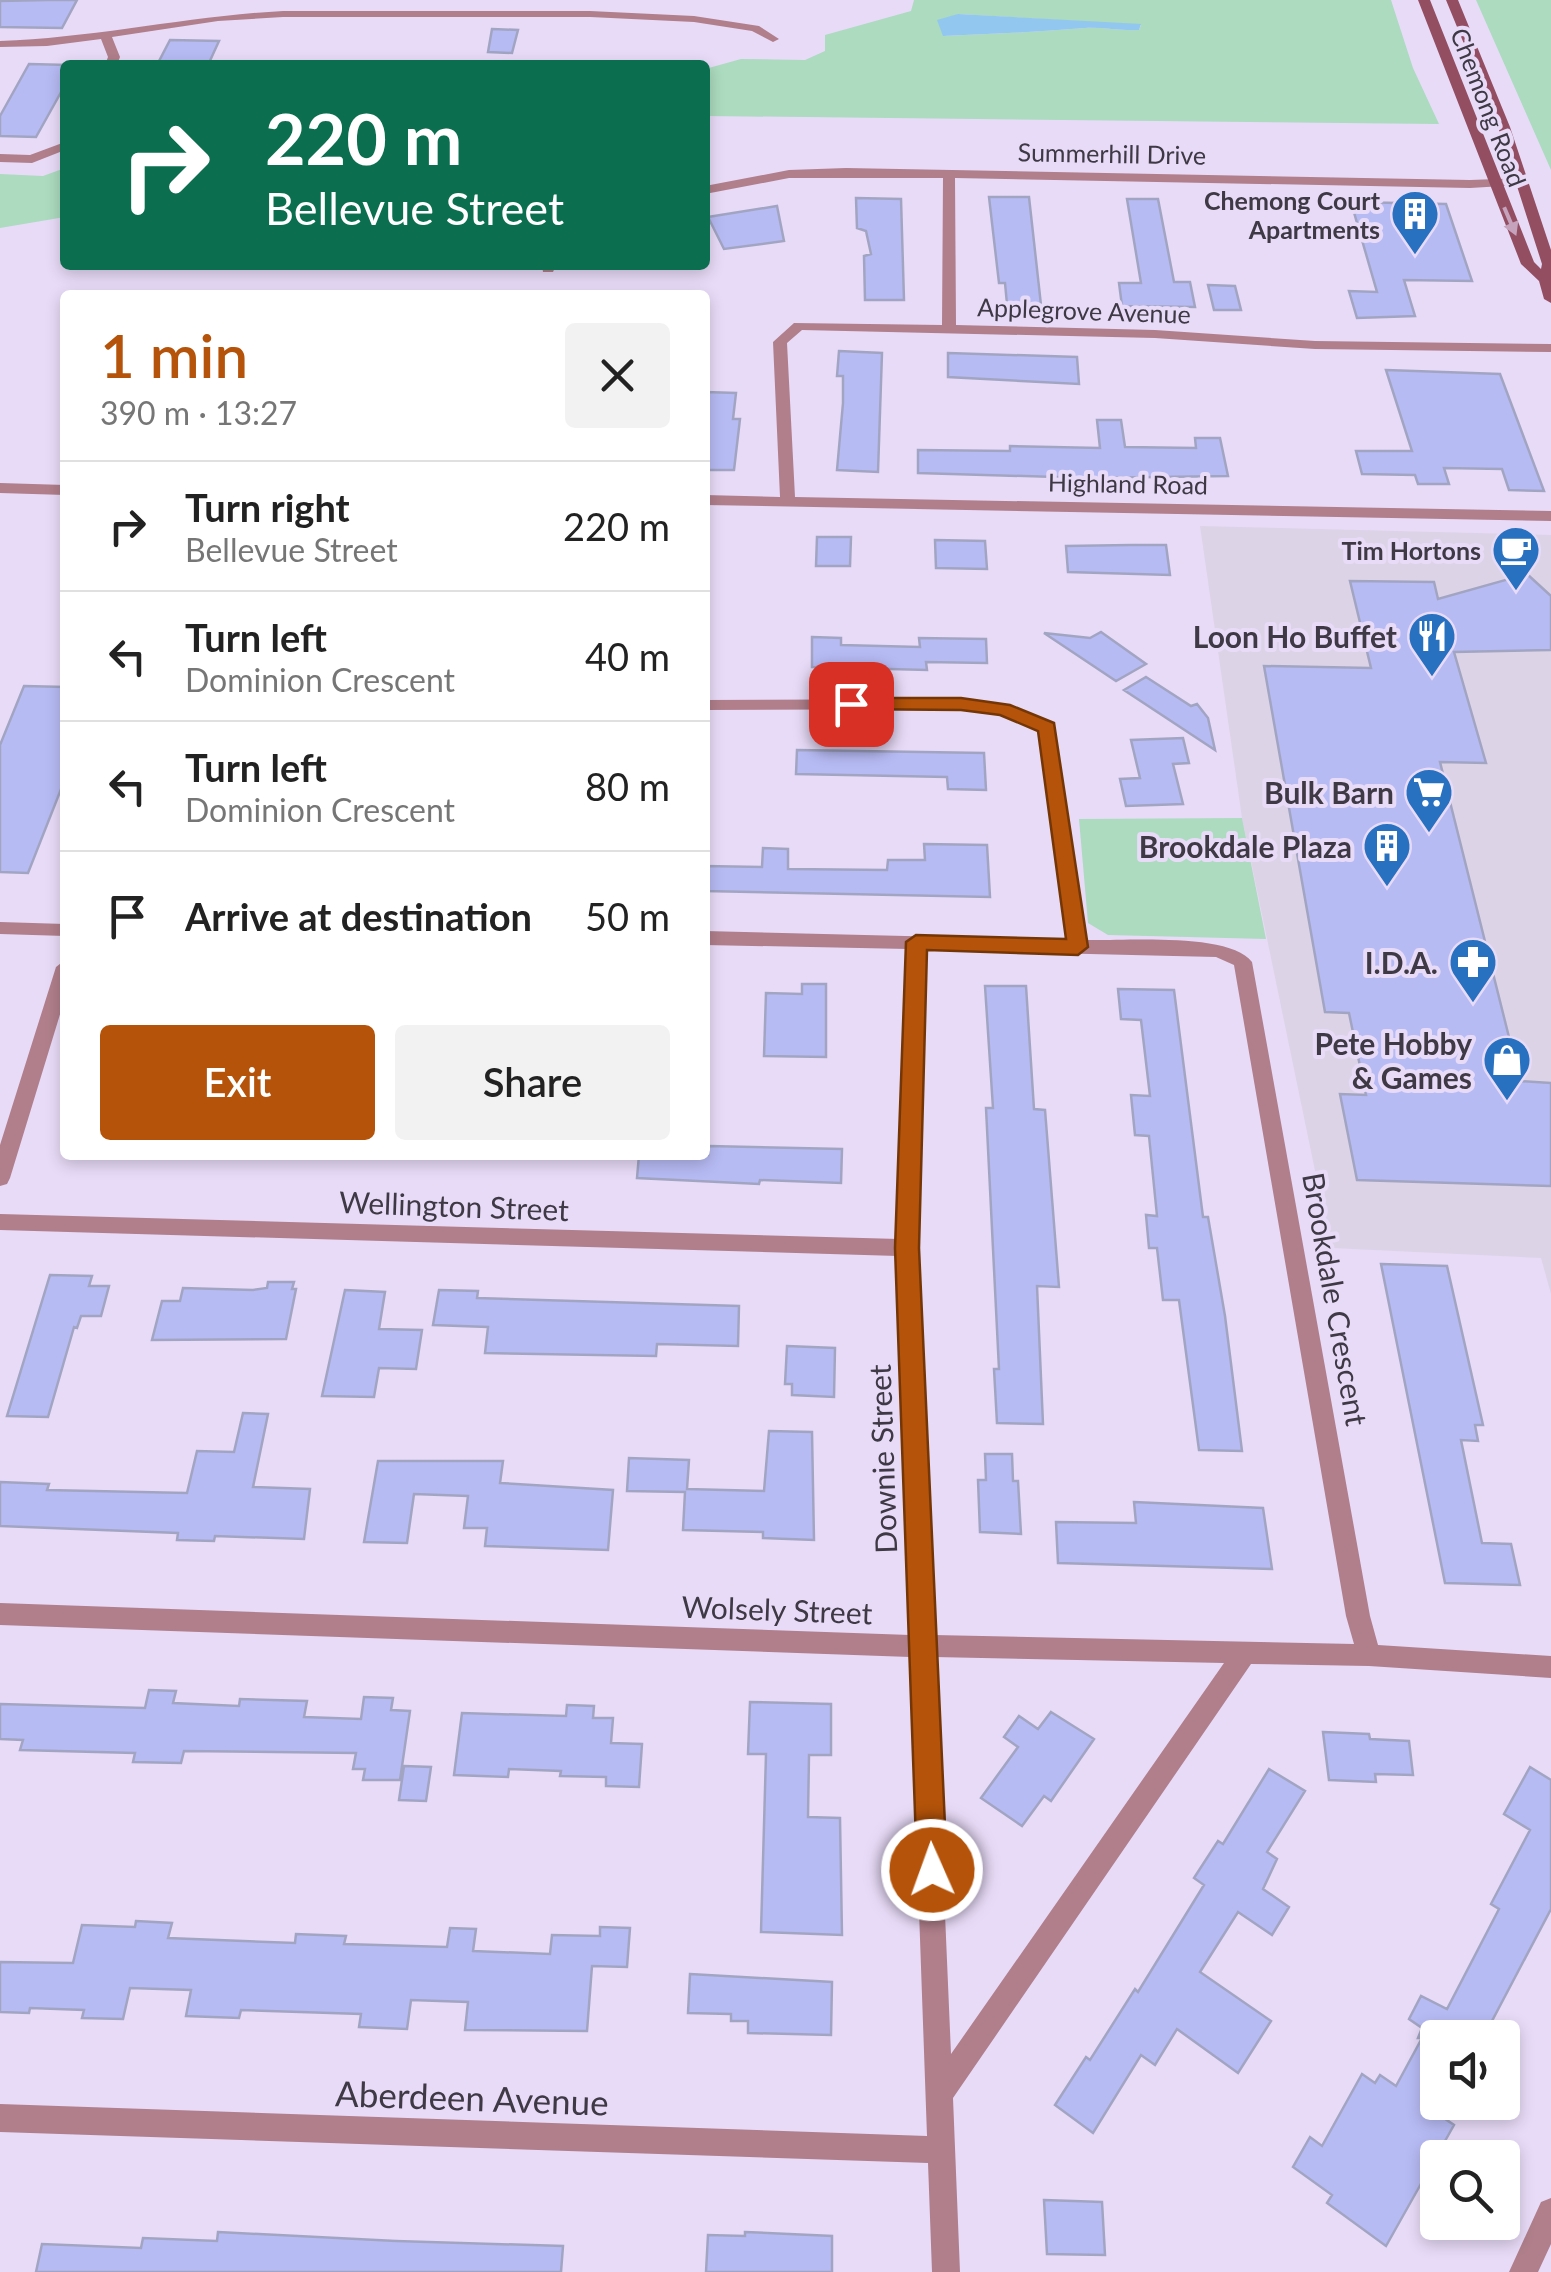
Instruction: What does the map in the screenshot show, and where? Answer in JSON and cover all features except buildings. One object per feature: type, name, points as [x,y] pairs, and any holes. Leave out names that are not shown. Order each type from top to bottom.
[{"type":"main road","name":"Chemong Road","points":[[1424,0],[1528,264],[1545,279]]},
{"type":"main road","name":"Chemong Road","points":[[1452,0],[1504,127],[1548,264],[1545,279],[1551,299]]},
{"type":"street","points":[[0,44],[47,43],[218,18],[283,14],[590,14],[756,28],[773,38]]},
{"type":"street","points":[[105,35],[113,60]]},
{"type":"street","points":[[0,158],[32,158],[60,148]]},
{"type":"street","points":[[949,173],[949,328]]},
{"type":"street","name":"Summerhill Drive","points":[[710,189],[788,174],[1520,181]]},
{"type":"street","name":"Applegrove Avenue","points":[[788,501],[780,342],[798,326],[1155,334],[1315,345],[1551,348]]},
{"type":"street","points":[[0,488],[60,490]]},
{"type":"street","name":"Highland Road","points":[[710,500],[1551,516]]},
{"type":"street","points":[[710,705],[961,704],[1003,710],[1047,727],[1078,947],[710,938]]},
{"type":"street","points":[[0,928],[60,930]]},
{"type":"street","name":"Downie Street","points":[[916,942],[907,1248],[946,2272]]},
{"type":"street","name":"Brookdale Crescent","points":[[1078,947],[1216,950],[1236,956],[1248,978],[1355,1597],[1369,1656]]},
{"type":"street","points":[[0,1178],[60,983]]},
{"type":"street","name":"Wellington Street","points":[[0,1222],[907,1248]]},
{"type":"street","name":"Wolsely Street","points":[[0,1614],[922,1646],[1369,1656],[1551,1667]]},
{"type":"street","points":[[940,2092],[1246,1652]]},
{"type":"street","name":"Aberdeen Avenue","points":[[0,2118],[941,2150]]},
{"type":"street","points":[[1522,2272],[1551,2212]]},
{"type":"shaded area","name":"Brookdale Plaza","points":[[1200,526],[1551,535],[1551,1294],[1541,1258],[1331,1248],[1242,818]]},
{"type":"green space","points":[[914,0],[1391,0],[1413,68],[1439,124],[710,116],[710,68],[741,59],[805,60],[825,51],[825,35],[911,11]],"holes":[[[958,14],[1141,25],[1139,30],[1085,28],[944,36]]]},
{"type":"green space","points":[[1476,0],[1551,0],[1551,170]]},
{"type":"green space","points":[[60,170],[60,218],[0,228],[0,174],[43,176]]},
{"type":"green space","points":[[1242,818],[1266,939],[1108,935],[1088,923],[1079,819]]},
{"type":"water","points":[[958,14],[1141,24],[1139,30],[1085,28],[943,36],[937,20]]},
{"type":"place","name":"Chemong Court Apartments","points":[[1415,256]]},
{"type":"place","name":"Tim Hortons","points":[[1516,592]]},
{"type":"place","name":"Loon Ho Buffet","points":[[1432,678]]},
{"type":"place","name":"Bulk Barn","points":[[1429,834]]},
{"type":"place","name":"Brookdale Plaza","points":[[1387,888]]},
{"type":"place","name":"I.D.A.","points":[[1473,1004]]},
{"type":"place","name":"Pete Hobby & Games","points":[[1507,1102]]},
{"type":"route","points":[[851,704],[961,704],[1003,710],[1047,727],[1078,947],[916,942],[907,1248],[932,1870]]}]
